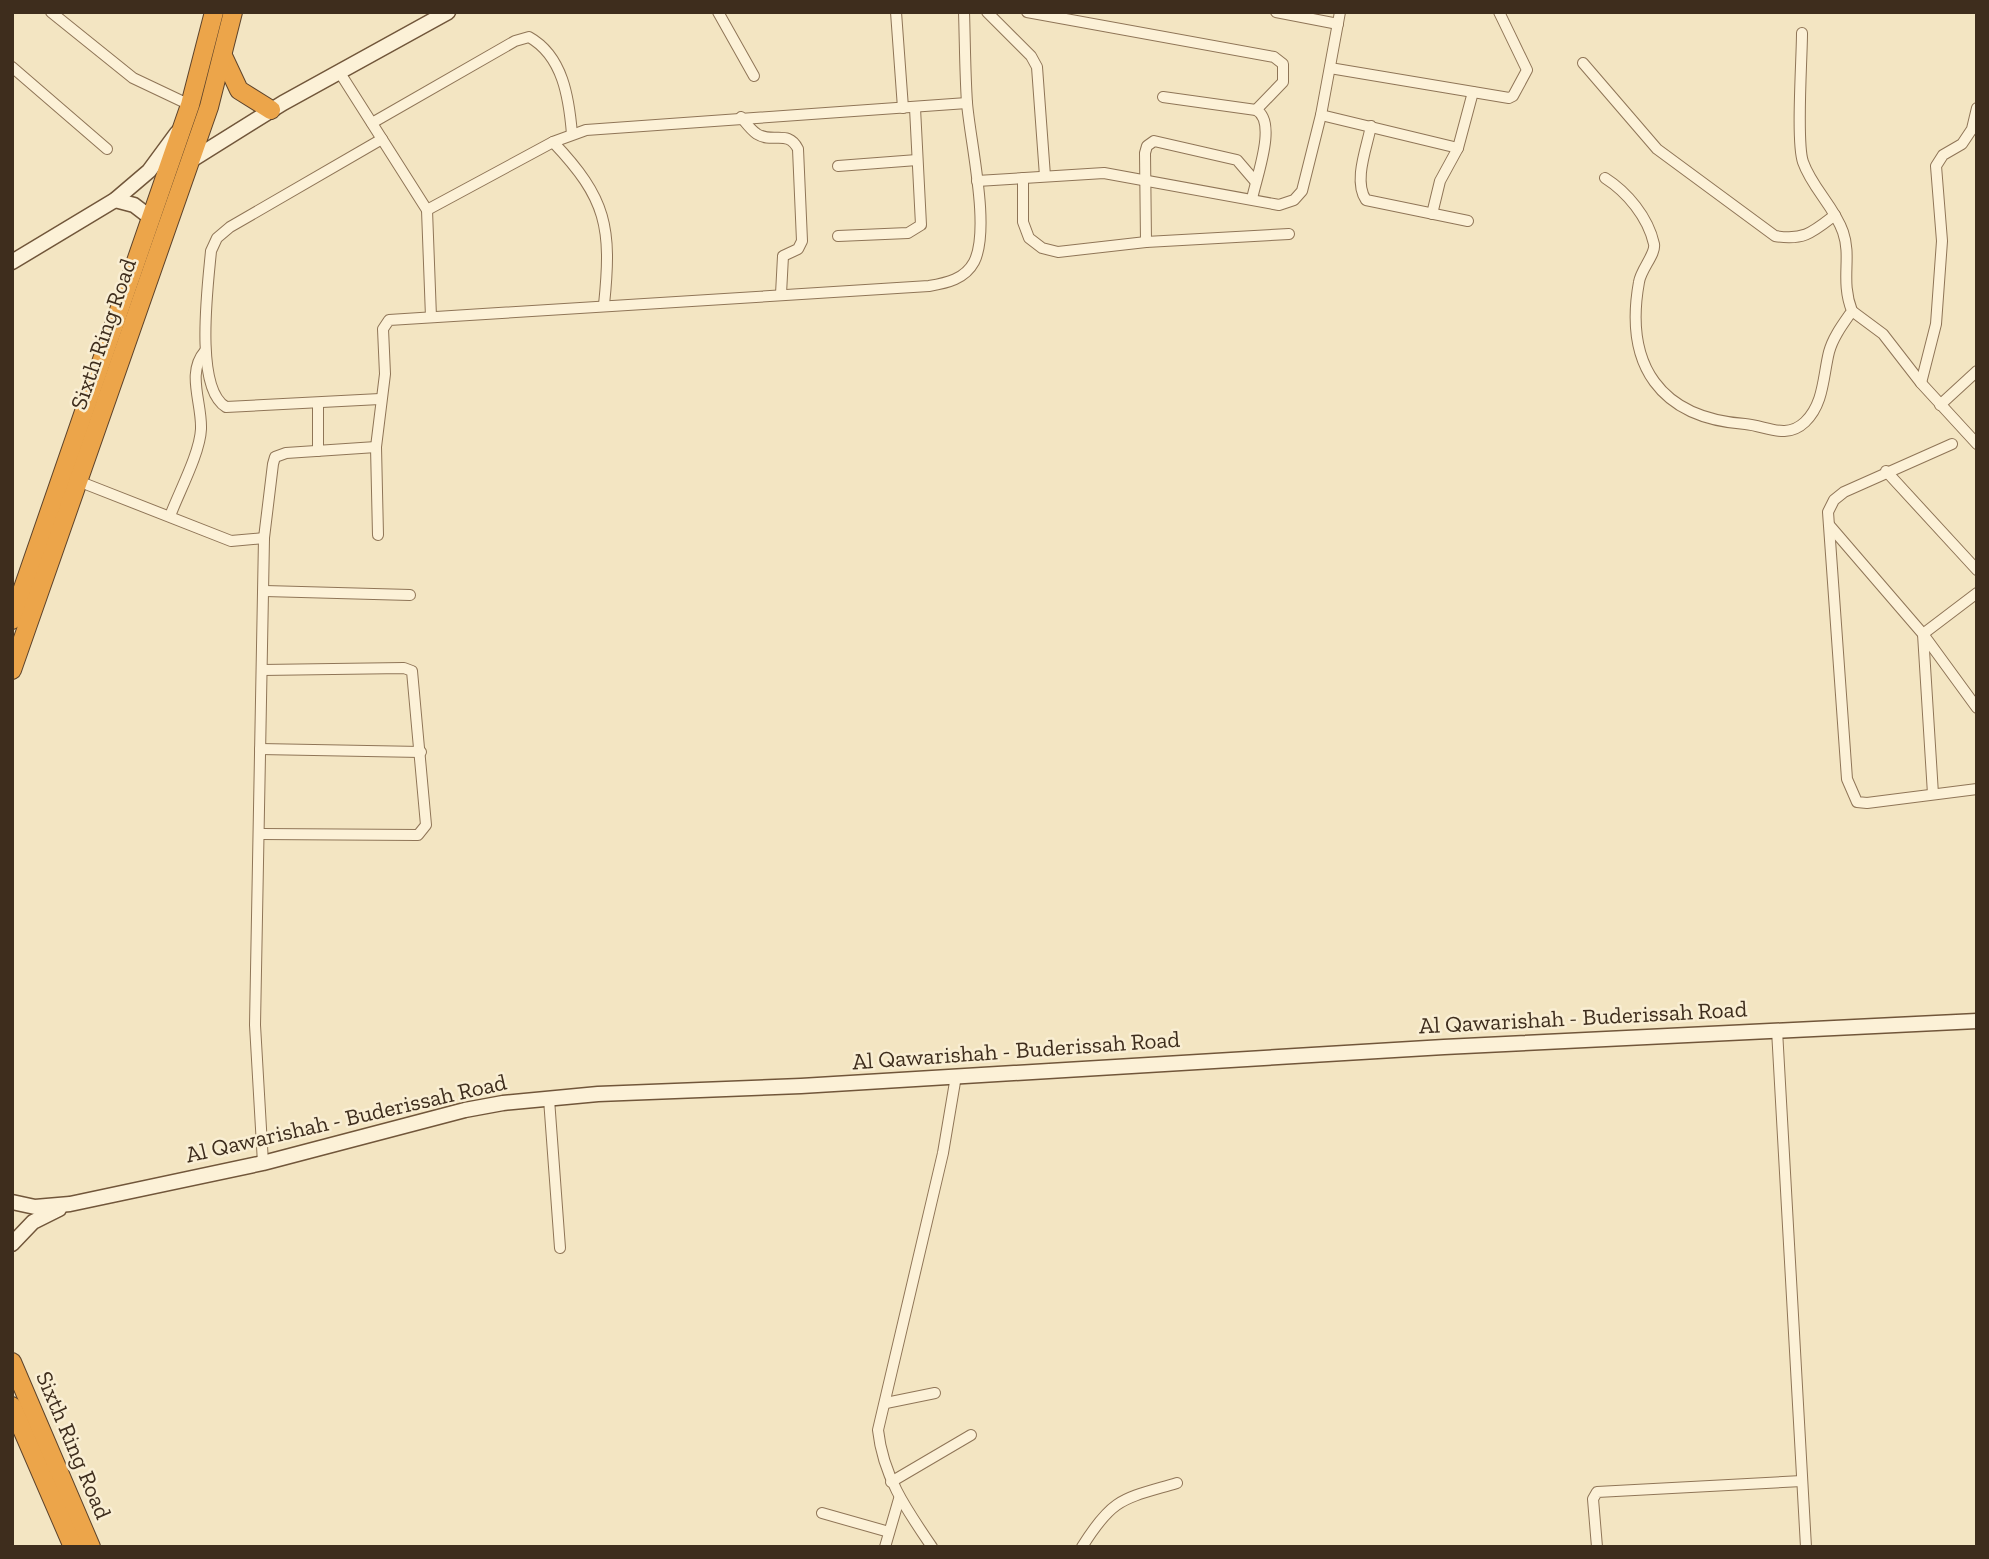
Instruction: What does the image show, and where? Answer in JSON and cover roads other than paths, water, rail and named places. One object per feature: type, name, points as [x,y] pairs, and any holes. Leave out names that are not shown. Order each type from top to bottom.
[{"type":"highway","name":"Sixth Ring Road","points":[[12,620],[179,130],[190,106],[214,12]]},
{"type":"highway","name":"Sixth Ring Road","points":[[12,670],[190,162],[224,58],[233,12]]},
{"type":"highway","points":[[224,58],[239,90],[271,110]]},
{"type":"highway","name":"Sixth Ring Road","points":[[12,1362],[91,1547]]},
{"type":"highway","name":"Sixth Ring Road","points":[[12,1406],[73,1547]]},
{"type":"main road","points":[[190,162],[271,110],[448,12]]},
{"type":"main road","points":[[12,262],[115,200],[149,171],[179,130]]},
{"type":"main road","points":[[115,200],[134,205],[151,218]]},
{"type":"main road","name":"Al Qawarishah - Buderissah Road","points":[[70,1204],[263,1163],[482,1106],[549,1099],[1977,1021]]},
{"type":"main road","points":[[12,1202],[35,1207],[70,1204]]},
{"type":"main road","points":[[12,1244],[33,1222],[70,1204]]},
{"type":"street","points":[[51,12],[133,78],[190,106]]},
{"type":"street","points":[[718,12],[754,76]]},
{"type":"street","points":[[838,236],[918,230],[921,225],[917,160],[897,12]]},
{"type":"street","points":[[378,535],[376,447],[385,374],[384,325],[395,319],[929,286],[960,277],[968,271],[978,251],[977,181],[967,103],[964,12]]},
{"type":"street","points":[[987,12],[1031,56],[1037,67],[1045,176]]},
{"type":"street","points":[[1027,12],[1274,57],[1283,64],[1283,82],[1256,110]]},
{"type":"street","points":[[1276,12],[1338,24]]},
{"type":"street","points":[[977,181],[1104,173],[1279,205],[1299,196],[1321,114],[1340,12]]},
{"type":"street","points":[[1330,68],[1509,98],[1526,75],[1526,65],[1499,12]]},
{"type":"street","points":[[1802,33],[1801,159],[1811,180],[1835,215],[1847,248],[1845,292],[1852,311],[1883,334],[1921,383],[1977,444]]},
{"type":"street","points":[[372,123],[515,41],[529,37],[544,45],[563,79],[572,134]]},
{"type":"street","points":[[1583,63],[1657,149],[1775,236],[1793,239],[1809,234],[1835,215]]},
{"type":"street","points":[[12,66],[107,149]]},
{"type":"street","points":[[340,73],[427,210],[431,317]]},
{"type":"street","points":[[1432,214],[1440,181],[1458,148],[1473,92]]},
{"type":"street","points":[[1163,97],[1263,113],[1267,122],[1252,199]]},
{"type":"street","points":[[427,210],[552,142],[572,134],[614,127],[741,117],[967,103]]},
{"type":"street","points":[[1921,383],[1934,340],[1941,255],[1936,166],[1942,155],[1962,144],[1972,129],[1977,108]]},
{"type":"street","points":[[1321,114],[1458,148]]},
{"type":"street","points":[[741,117],[756,134],[767,138],[786,136],[798,149],[802,241],[798,249],[783,256],[781,294]]},
{"type":"street","points":[[1371,126],[1360,182],[1366,200],[1468,221]]},
{"type":"street","points":[[380,399],[226,408],[216,399],[205,351],[211,251],[217,239],[230,227],[382,139]]},
{"type":"street","points":[[1146,242],[1145,153],[1147,146],[1154,141],[1237,160],[1255,181]]},
{"type":"street","points":[[552,142],[589,183],[602,211],[607,260],[604,305]]},
{"type":"street","points":[[838,166],[917,160]]},
{"type":"street","points":[[1023,178],[1023,222],[1029,238],[1042,247],[1058,252],[1146,242],[1289,234]]},
{"type":"street","points":[[1605,178],[1624,190],[1646,225],[1654,246],[1653,254],[1642,268],[1637,293],[1639,346],[1646,373],[1656,387],[1682,408],[1723,424],[1748,424],[1776,432],[1796,429],[1807,420],[1820,397],[1830,350],[1852,311]]},
{"type":"street","points":[[170,516],[200,438],[195,372],[197,360],[205,351]]},
{"type":"street","points":[[1940,405],[1977,371]]},
{"type":"street","points":[[318,403],[318,451]]},
{"type":"street","points":[[1952,444],[1886,471],[1833,500],[1828,512],[1847,779],[1857,802],[1867,803],[1977,789]]},
{"type":"street","points":[[263,1163],[255,1050],[261,834],[260,749],[264,538],[275,457],[286,453],[376,447]]},
{"type":"street","points":[[1886,471],[1977,570]]},
{"type":"street","points":[[78,481],[231,541],[264,538]]},
{"type":"street","points":[[1830,526],[1923,634],[1977,708]]},
{"type":"street","points":[[265,591],[410,595]]},
{"type":"street","points":[[1923,634],[1977,593]]},
{"type":"street","points":[[1923,634],[1933,794]]},
{"type":"street","points":[[261,834],[418,835],[426,825],[412,671],[404,668],[262,670]]},
{"type":"street","points":[[260,749],[421,752]]},
{"type":"street","points":[[1777,1030],[1806,1547]]},
{"type":"street","points":[[932,1547],[899,1499],[891,1482],[881,1452],[878,1430],[886,1403],[909,1286],[943,1153],[956,1076]]},
{"type":"street","points":[[549,1099],[560,1248]]},
{"type":"street","points":[[886,1403],[935,1393]]},
{"type":"street","points":[[891,1482],[971,1435]]},
{"type":"street","points":[[1597,1547],[1593,1499],[1598,1492],[1802,1480]]},
{"type":"street","points":[[1083,1547],[1101,1517],[1116,1503],[1177,1483]]},
{"type":"street","points":[[885,1547],[899,1499]]},
{"type":"street","points":[[822,1513],[890,1532]]}]
